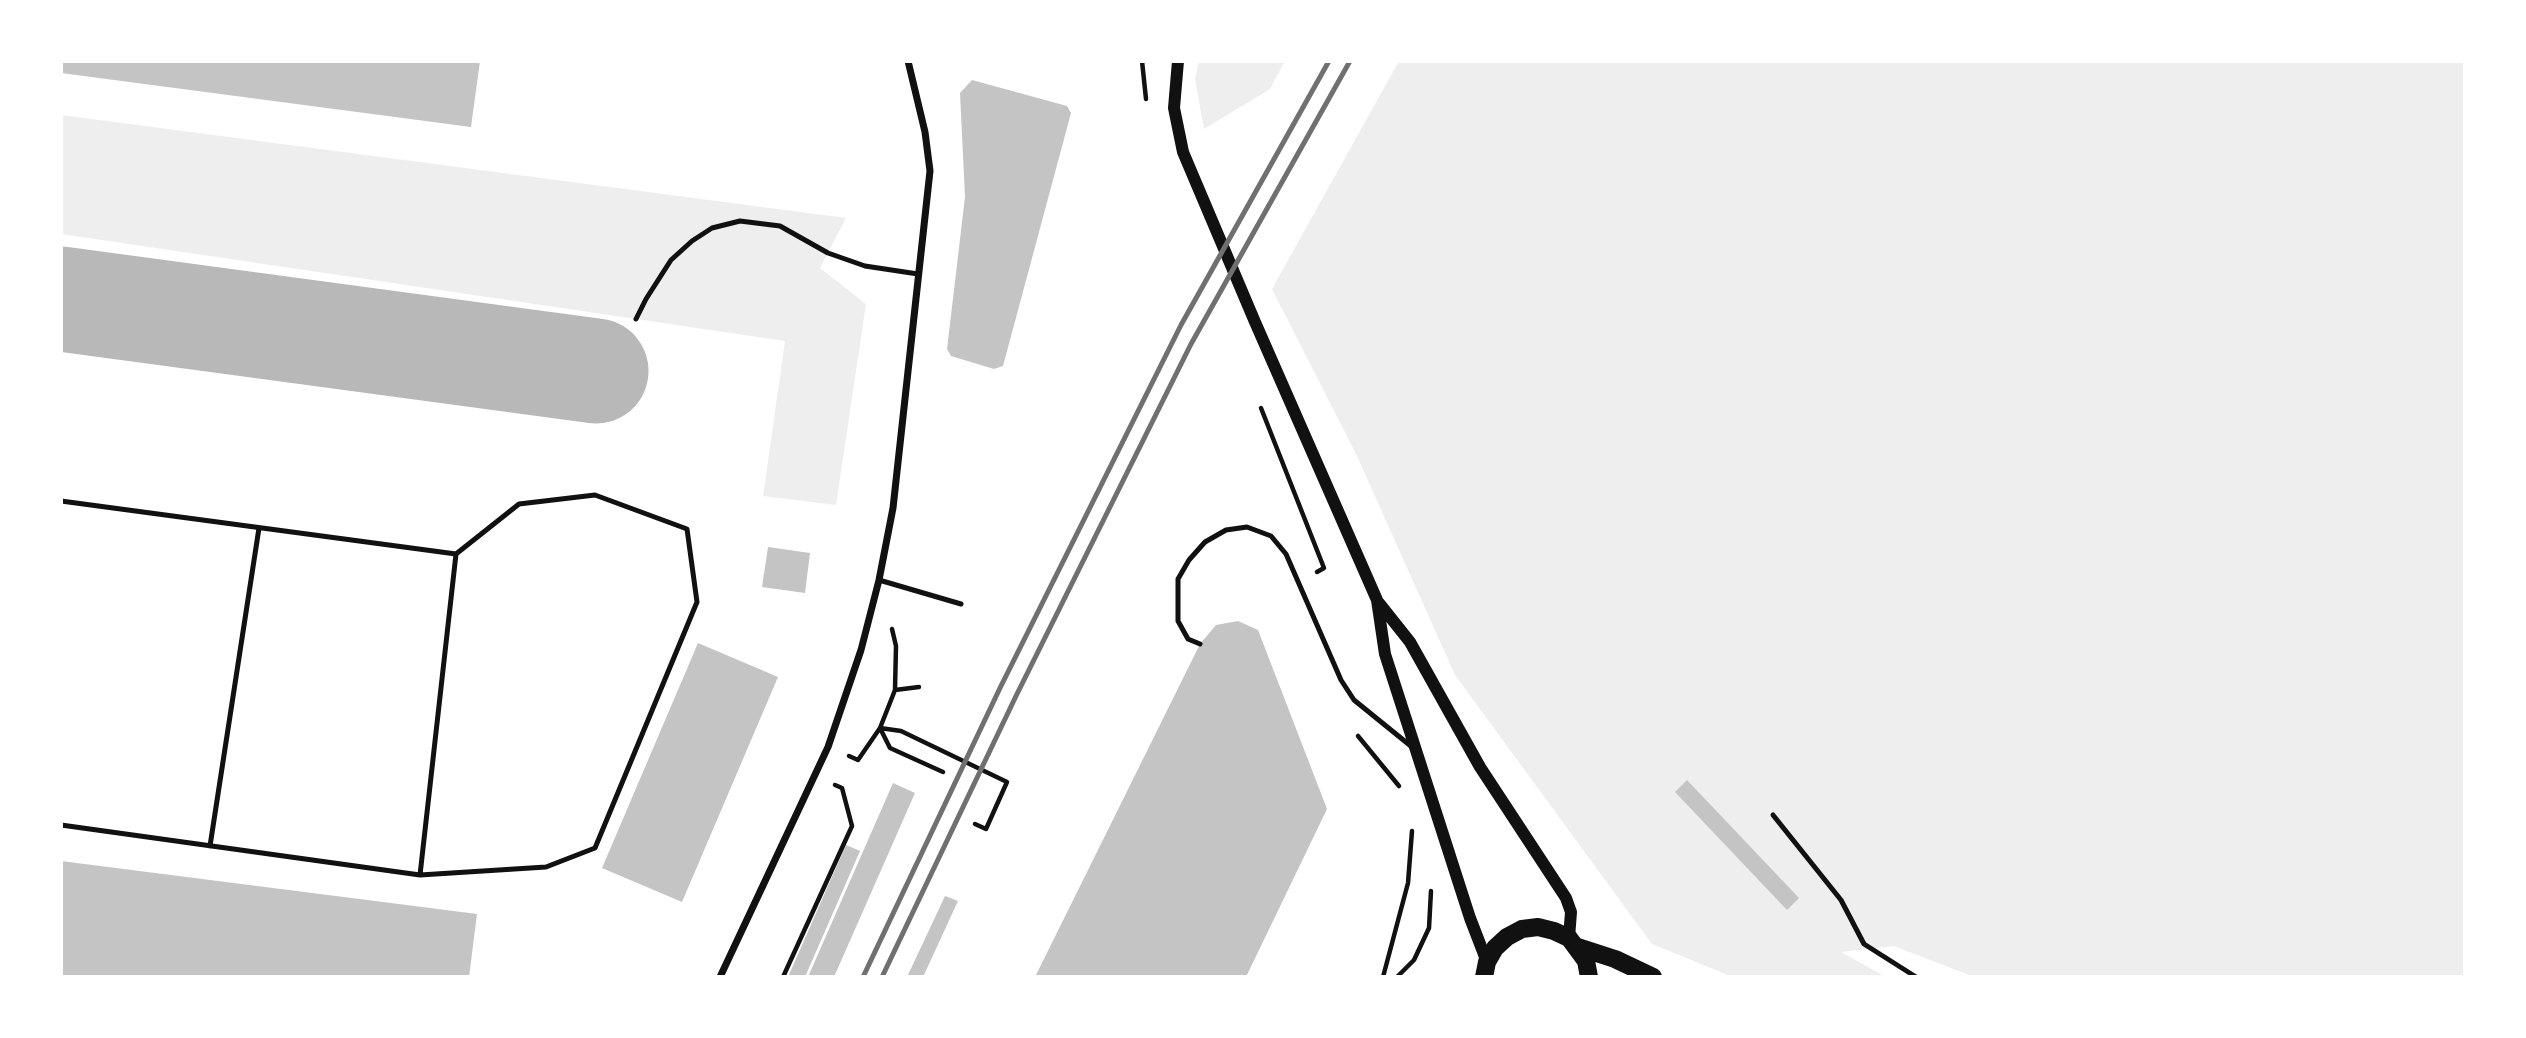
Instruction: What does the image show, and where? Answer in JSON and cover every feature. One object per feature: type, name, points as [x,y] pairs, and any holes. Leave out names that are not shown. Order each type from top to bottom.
[{"type":"main road","points":[[1483,971],[1495,948],[1507,937],[1522,929],[1538,927],[1554,930],[1573,943],[1653,977]]},
{"type":"main road","points":[[1573,943],[1586,961],[1589,977]]},
{"type":"street","points":[[720,977],[828,747],[861,650],[879,580],[893,508],[930,171],[925,132],[908,61]]},
{"type":"street","points":[[1178,61],[1174,108],[1183,152],[1377,600],[1410,642],[1480,767],[1566,898],[1571,912],[1573,943]]},
{"type":"street","points":[[1377,600],[1385,654],[1470,918],[1483,971]]},
{"type":"lane","points":[[636,319],[671,260],[712,228],[740,221],[780,226],[828,253],[865,266],[918,274]]},
{"type":"lane","points":[[61,502],[456,554],[519,505],[595,495],[687,529],[697,602],[595,848],[546,867],[419,875],[61,825]]},
{"type":"lane","points":[[1200,644],[1188,639],[1178,621],[1178,579],[1189,560],[1205,542],[1226,530],[1247,527],[1270,536],[1286,554],[1341,680],[1354,700],[1416,751]]},
{"type":"lane","points":[[210,846],[259,528]]},
{"type":"lane","points":[[419,875],[456,554]]},
{"type":"lane","points":[[879,580],[961,604]]},
{"type":"lane","points":[[1773,815],[1841,900],[1864,944],[1916,977]]},
{"type":"path","points":[[1261,408],[1324,569],[1315,573]]},
{"type":"path","points":[[828,747],[858,760],[880,729],[895,690],[919,687]]},
{"type":"path","points":[[880,729],[901,732],[1007,782],[986,829],[975,824]]},
{"type":"path","points":[[880,729],[890,748],[943,772]]},
{"type":"path","points":[[1356,733],[1381,761],[1402,792]]},
{"type":"path","points":[[783,977],[852,826],[842,788],[815,777]]},
{"type":"path","points":[[1383,977],[1408,883],[1415,824],[1420,838]]},
{"type":"path","points":[[1397,977],[1414,960],[1429,928],[1432,896],[1430,885]]},
{"type":"shaded area","points":[[1199,61],[1285,61],[1270,89],[1204,129],[1195,79]]},
{"type":"shaded area","points":[[1399,61],[2465,61],[2465,977],[1974,977],[1894,946],[1841,952],[1886,977],[1733,977],[1652,944],[1455,675],[1357,456],[1272,289]]},
{"type":"shaded area","points":[[61,115],[846,218],[820,268],[866,304],[836,505],[763,496],[785,341],[61,234]]},
{"type":"building","points":[[61,61],[480,61],[471,127],[61,73]]},
{"type":"building","points":[[972,80],[1067,106],[1071,113],[1003,366],[994,369],[951,356],[947,349],[965,197],[960,93]]},
{"type":"building","points":[[768,547],[810,553],[805,593],[762,587]]},
{"type":"building","points":[[1238,621],[1258,630],[1327,809],[1246,977],[1035,977],[1200,644],[1216,625]]},
{"type":"building","points":[[698,643],[778,677],[682,902],[602,868]]},
{"type":"building","points":[[1687,780],[1799,898],[1787,910],[1675,792]]},
{"type":"building","points":[[893,783],[915,793],[834,977],[808,977]]},
{"type":"building","points":[[846,845],[860,851],[805,977],[788,977]]},
{"type":"building","points":[[61,861],[477,914],[469,977],[61,977]]},
{"type":"building","points":[[945,896],[958,901],[923,977],[907,977]]},
{"type":"taxiway","points":[[61,299],[596,371]]},
{"type":"railway","points":[[863,977],[1000,688],[1181,325],[1329,61]]},
{"type":"railway","points":[[882,977],[1016,696],[1191,344],[1350,61]]}]
